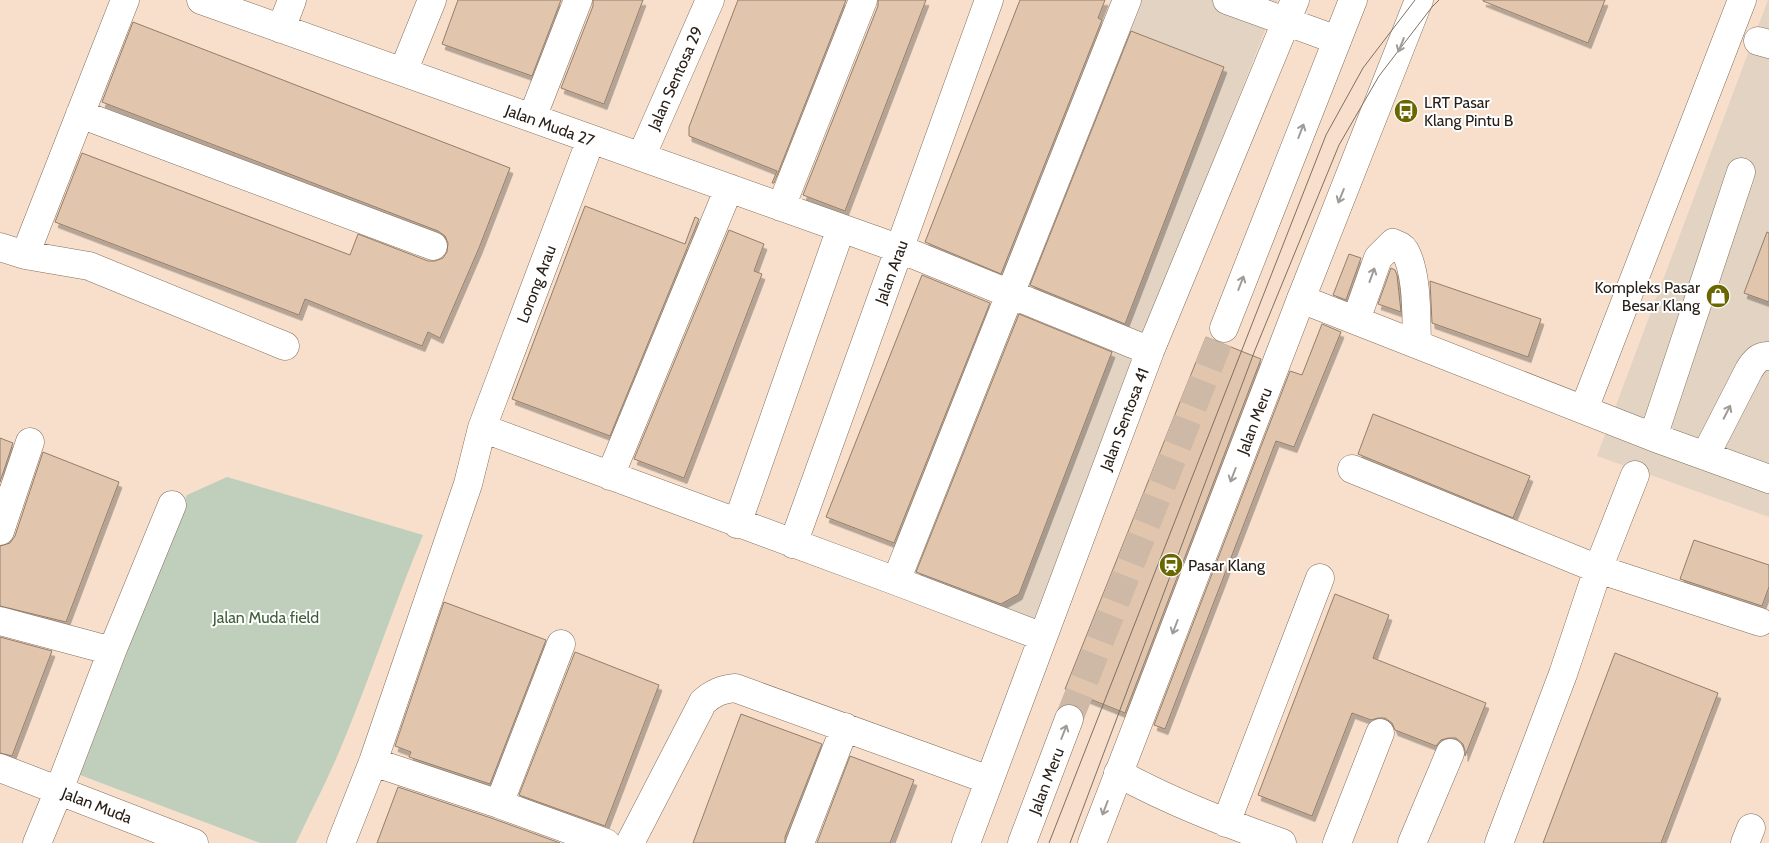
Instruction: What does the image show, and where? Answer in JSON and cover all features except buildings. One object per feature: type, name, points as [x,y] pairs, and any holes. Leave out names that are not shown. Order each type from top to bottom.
[{"type":"main road","points":[[125,0],[80,114],[12,251],[90,266],[285,346]]},
{"type":"main road","name":"Jalan Muda 27","points":[[201,0],[900,249],[1150,351]]},
{"type":"main road","points":[[281,29],[292,0]]},
{"type":"main road","points":[[403,72],[432,0]]},
{"type":"main road","points":[[532,118],[578,0]]},
{"type":"main road","name":"Jalan Sentosa 29","points":[[641,157],[710,0]]},
{"type":"main road","points":[[781,207],[863,0]]},
{"type":"main road","name":"Jalan Arau","points":[[794,544],[989,0]]},
{"type":"main road","points":[[896,581],[1127,0]]},
{"type":"main road","points":[[1227,0],[1291,11],[1337,40]]},
{"type":"main road","points":[[1224,328],[1353,0]]},
{"type":"main road","name":"Jalan Meru","points":[[1092,843],[1301,299],[1419,0]]},
{"type":"main road","points":[[1584,409],[1742,0]]},
{"type":"main road","name":"Jalan Sentosa 41","points":[[966,843],[1150,351],[1291,11]]},
{"type":"main road","points":[[80,114],[433,246]]},
{"type":"main road","name":"Lorong Arau","points":[[341,843],[373,762],[468,484],[482,428],[591,139]]},
{"type":"main road","points":[[1653,437],[1741,172]]},
{"type":"main road","points":[[610,476],[729,188]]},
{"type":"main road","points":[[737,524],[841,228]]},
{"type":"main road","points":[[1356,320],[1378,258],[1393,243],[1405,251],[1411,270],[1416,295],[1417,344]]},
{"type":"main road","points":[[1301,299],[1653,437],[1769,479]]},
{"type":"main road","points":[[1705,456],[1755,360],[1769,356]]},
{"type":"main road","points":[[482,428],[1042,637]]},
{"type":"main road","points":[[0,531],[30,442]]},
{"type":"main road","points":[[1352,469],[1598,569],[1760,622]]},
{"type":"main road","points":[[1499,843],[1563,674],[1598,569],[1635,475]]},
{"type":"main road","points":[[37,843],[112,651],[172,505]]},
{"type":"main road","points":[[1226,824],[1320,578]]},
{"type":"main road","points":[[0,621],[112,651]]},
{"type":"main road","points":[[499,804],[561,644]]},
{"type":"main road","points":[[630,843],[703,702],[712,694],[724,689],[735,688],[989,780]]},
{"type":"main road","name":"Jalan Meru","points":[[1022,843],[1070,719]]},
{"type":"main road","points":[[800,843],[845,727]]},
{"type":"main road","points":[[1337,843],[1380,732]]},
{"type":"main road","points":[[1412,843],[1450,754]]},
{"type":"main road","points":[[373,762],[499,804],[606,843]]},
{"type":"main road","name":"Jalan Muda","points":[[0,768],[194,843]]},
{"type":"main road","points":[[1118,773],[1153,792],[1226,824],[1282,843]]},
{"type":"shaded area","points":[[1134,0],[1277,0],[1136,357],[1037,622],[905,574]]},
{"type":"shaded area","name":"Kompleks Pasar Besar Klang","points":[[1769,0],[1769,517],[1597,456]]},
{"type":"green space","name":"Jalan Muda field","points":[[227,477],[423,535],[344,740],[296,843],[260,843],[80,775],[187,495]]},
{"type":"tunnel","points":[[1069,719],[1224,328]]},
{"type":"tram line","points":[[1049,843],[1326,135],[1363,68],[1415,0]]},
{"type":"tram line","points":[[1070,843],[1255,350],[1339,145],[1379,76],[1439,0]]},
{"type":"place","name":"LRT Pasar Klang Pintu B","points":[[1406,111]]},
{"type":"place","name":"Kompleks Pasar Besar Klang","points":[[1718,296]]},
{"type":"place","name":"Pasar Klang","points":[[1171,565]]}]
